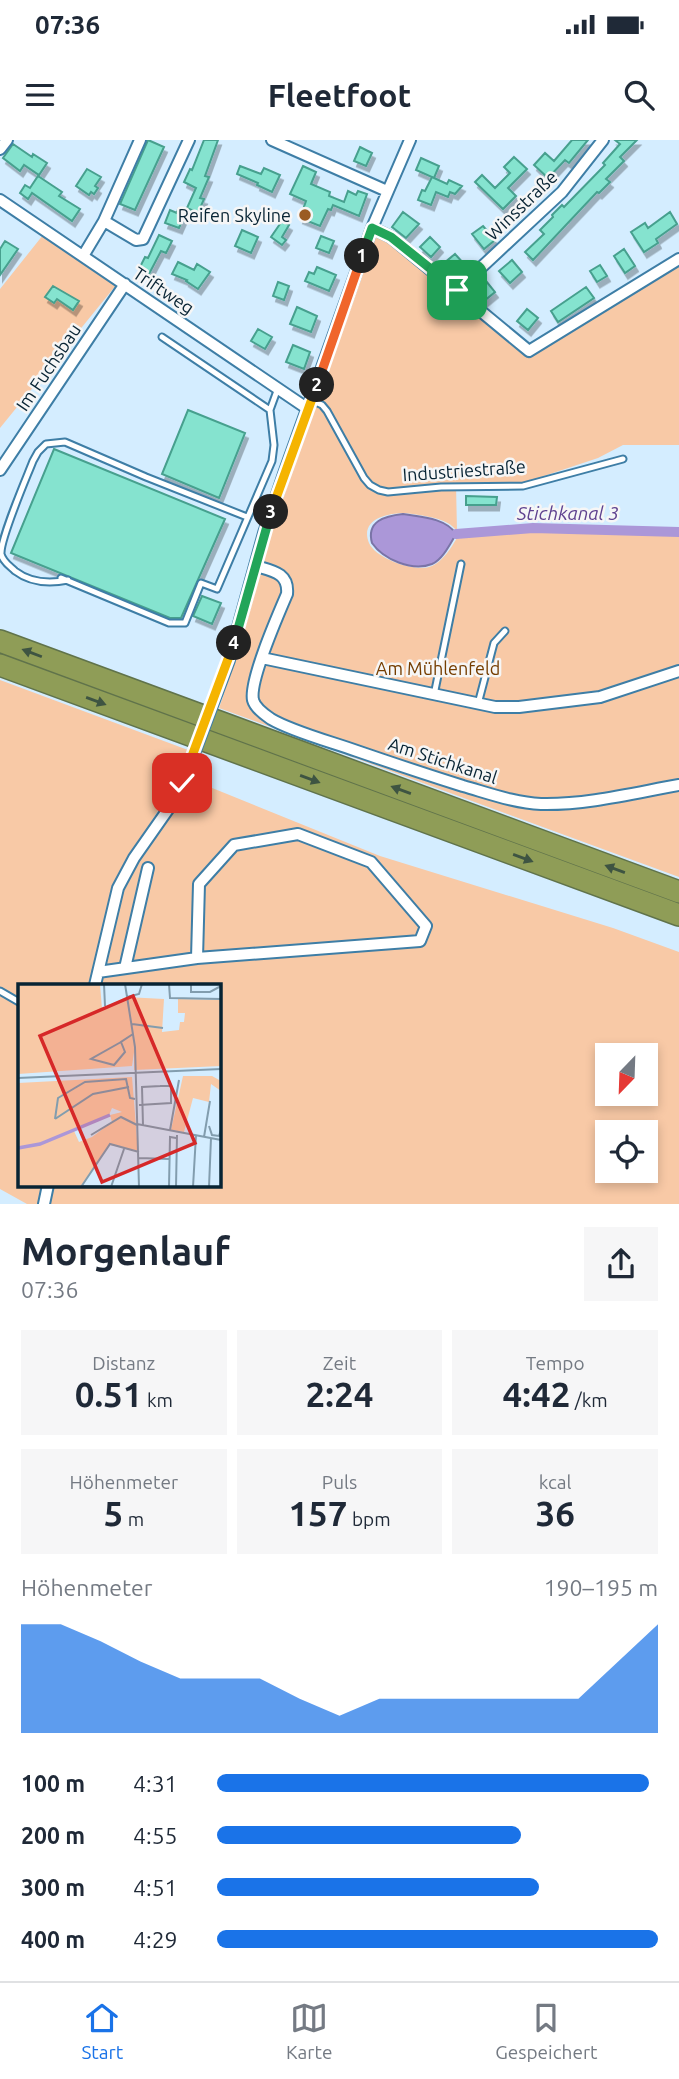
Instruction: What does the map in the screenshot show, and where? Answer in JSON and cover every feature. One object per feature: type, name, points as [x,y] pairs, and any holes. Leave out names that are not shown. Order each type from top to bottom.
[{"type":"highway","points":[[0,641],[679,892]]},
{"type":"highway","points":[[0,665],[679,915]]},
{"type":"street","points":[[0,149],[7,140]]},
{"type":"street","points":[[83,256],[104,220],[140,140]]},
{"type":"street","points":[[104,220],[136,240],[143,239],[189,140]]},
{"type":"street","points":[[272,140],[387,191]]},
{"type":"street","points":[[95,984],[114,903],[123,878],[169,808],[190,764],[229,660],[274,502],[372,228],[410,140]]},
{"type":"street","name":"Winsstraße","points":[[457,290],[562,192],[603,140]]},
{"type":"street","name":"Triftweg","points":[[0,200],[278,388],[310,404]]},
{"type":"street","points":[[372,228],[391,237],[529,351],[679,259]]},
{"type":"street","name":"Im Fuchsbau","points":[[0,470],[125,284]]},
{"type":"street","name":"Am Stichkanal","points":[[256,565],[280,574],[286,580],[287,587],[287,594],[262,658],[253,699],[256,706],[271,719],[339,745],[496,796],[540,804],[597,799],[679,785]]},
{"type":"street","points":[[262,658],[478,704],[519,707],[600,697],[679,671]]},
{"type":"street","points":[[98,972],[197,958],[420,941],[426,926],[370,862],[298,834],[234,845],[199,884],[197,958]]},
{"type":"street","points":[[125,968],[148,868]]},
{"type":"street","points":[[44,1204],[48,1186]]},
{"type":"lane","points":[[162,337],[270,410]]},
{"type":"lane","points":[[61,578],[169,623],[185,623],[201,583],[217,589],[274,453],[270,410],[278,388]]},
{"type":"lane","name":"Industriestraße","points":[[310,404],[323,405],[363,478],[370,485],[388,492],[441,487],[523,486],[623,459]]},
{"type":"lane","points":[[68,580],[44,583],[20,574],[6,564],[0,553],[1,539],[28,473],[38,452],[46,444],[65,442],[247,517]]},
{"type":"lane","points":[[434,695],[461,564]]},
{"type":"lane","points":[[478,704],[494,643],[505,631]]},
{"type":"lane","points":[[0,991],[18,1001]]},
{"type":"green space","points":[[43,235],[117,284],[0,428],[0,289]]},
{"type":"green space","name":"Am Mühlenfeld","points":[[375,235],[389,242],[533,351],[679,263],[679,445],[623,445],[598,458],[523,483],[456,484],[457,531],[448,523],[437,519],[397,513],[374,521],[367,534],[369,543],[380,554],[397,563],[416,568],[432,566],[440,561],[457,538],[461,537],[532,531],[679,535],[679,877],[219,708],[224,694],[220,692],[267,532]]},
{"type":"green space","points":[[0,680],[188,750],[181,770],[131,854],[139,859],[175,808],[190,779],[380,856],[613,928],[679,952],[679,1204],[27,1204],[0,1189]]},
{"type":"shaded area","points":[[403,514],[440,521],[452,529],[456,534],[440,559],[424,566],[407,565],[383,554],[372,543],[372,529],[378,521]]},
{"type":"building","points":[[148,140],[164,147],[135,210],[120,204]]},
{"type":"building","points":[[204,140],[218,140],[205,176],[209,177],[200,198],[204,199],[198,213],[187,208],[196,188],[184,182]]},
{"type":"building","points":[[572,140],[588,140],[569,163],[565,160],[548,178],[534,165],[545,153],[554,161]]},
{"type":"building","points":[[615,140],[637,140],[620,157],[624,161],[606,179],[610,182],[597,192],[533,260],[525,252],[544,234],[540,230],[562,205],[564,207],[605,165],[603,163],[620,144]]},
{"type":"building","points":[[13,144],[47,163],[39,175],[24,165],[20,171],[3,158]]},
{"type":"building","points":[[360,147],[372,153],[366,166],[354,161]]},
{"type":"building","points":[[514,157],[527,169],[508,188],[516,196],[503,209],[475,182],[482,175],[495,188],[510,173],[504,167]]},
{"type":"building","points":[[421,158],[439,166],[434,178],[416,170]]},
{"type":"building","points":[[240,166],[261,174],[264,168],[280,175],[272,192],[237,174]]},
{"type":"building","points":[[303,166],[316,172],[311,184],[330,192],[329,196],[344,202],[348,191],[356,195],[358,191],[367,194],[359,216],[333,205],[331,210],[328,209],[320,226],[300,218],[306,201],[290,194]]},
{"type":"building","points":[[87,169],[101,177],[95,186],[98,188],[94,194],[91,192],[89,195],[76,186]]},
{"type":"building","points":[[38,176],[62,192],[59,196],[80,209],[72,221],[32,193],[28,199],[20,193],[25,185],[30,188]]},
{"type":"building","points":[[432,177],[447,184],[449,180],[462,186],[455,194],[450,192],[448,197],[436,192],[431,205],[418,200]]},
{"type":"building","points":[[178,209],[186,212],[179,228],[165,223],[170,210],[177,213]]},
{"type":"building","points":[[403,212],[419,224],[406,238],[392,227]]},
{"type":"building","points":[[670,212],[677,224],[656,239],[658,243],[644,252],[631,232],[645,223],[648,228]]},
{"type":"building","points":[[282,221],[289,225],[282,237],[286,240],[282,245],[271,237]]},
{"type":"building","points":[[483,226],[495,240],[484,249],[472,234]]},
{"type":"building","points":[[242,230],[258,237],[251,253],[235,246]]},
{"type":"building","points":[[159,235],[172,241],[166,253],[161,251],[149,274],[139,269],[145,257],[148,258]]},
{"type":"building","points":[[321,236],[334,241],[329,253],[316,248]]},
{"type":"building","points":[[430,237],[440,247],[431,257],[420,247]]},
{"type":"building","points":[[5,241],[18,249],[0,275],[0,249]]},
{"type":"building","points":[[624,249],[635,266],[625,273],[614,256]]},
{"type":"building","points":[[455,254],[465,265],[453,276],[443,264]]},
{"type":"building","points":[[512,260],[522,272],[510,283],[499,271]]},
{"type":"building","points":[[178,262],[194,270],[197,264],[210,272],[198,289],[187,280],[172,274]]},
{"type":"building","points":[[600,265],[607,276],[597,282],[590,271]]},
{"type":"building","points":[[317,267],[336,275],[329,291],[305,281],[309,272],[314,274]]},
{"type":"building","points":[[486,281],[495,292],[484,301],[475,291]]},
{"type":"building","points":[[278,282],[289,286],[284,300],[273,296]]},
{"type":"building","points":[[53,286],[79,301],[73,310],[57,299],[54,303],[45,297]]},
{"type":"building","points":[[586,287],[594,298],[558,322],[551,311]]},
{"type":"building","points":[[297,307],[317,316],[311,332],[290,324]]},
{"type":"building","points":[[527,309],[538,318],[528,330],[517,321]]},
{"type":"building","points":[[258,329],[272,337],[265,349],[251,341]]},
{"type":"building","points":[[293,345],[310,352],[304,369],[286,362]]},
{"type":"building","points":[[188,410],[245,433],[219,498],[162,474]]},
{"type":"building","points":[[54,449],[225,519],[181,618],[170,618],[11,553]]},
{"type":"building","points":[[466,496],[497,497],[496,505],[466,505]]},
{"type":"building","points":[[202,596],[221,603],[212,624],[193,616]]},
{"type":"waterway","name":"Stichkanal 3","points":[[456,534],[533,528],[679,532]]},
{"type":"place","name":"Reifen Skyline","points":[[305,215]]},
{"type":"route","points":[[182,783],[229,660],[274,502],[372,228],[391,237],[457,290]]}]
